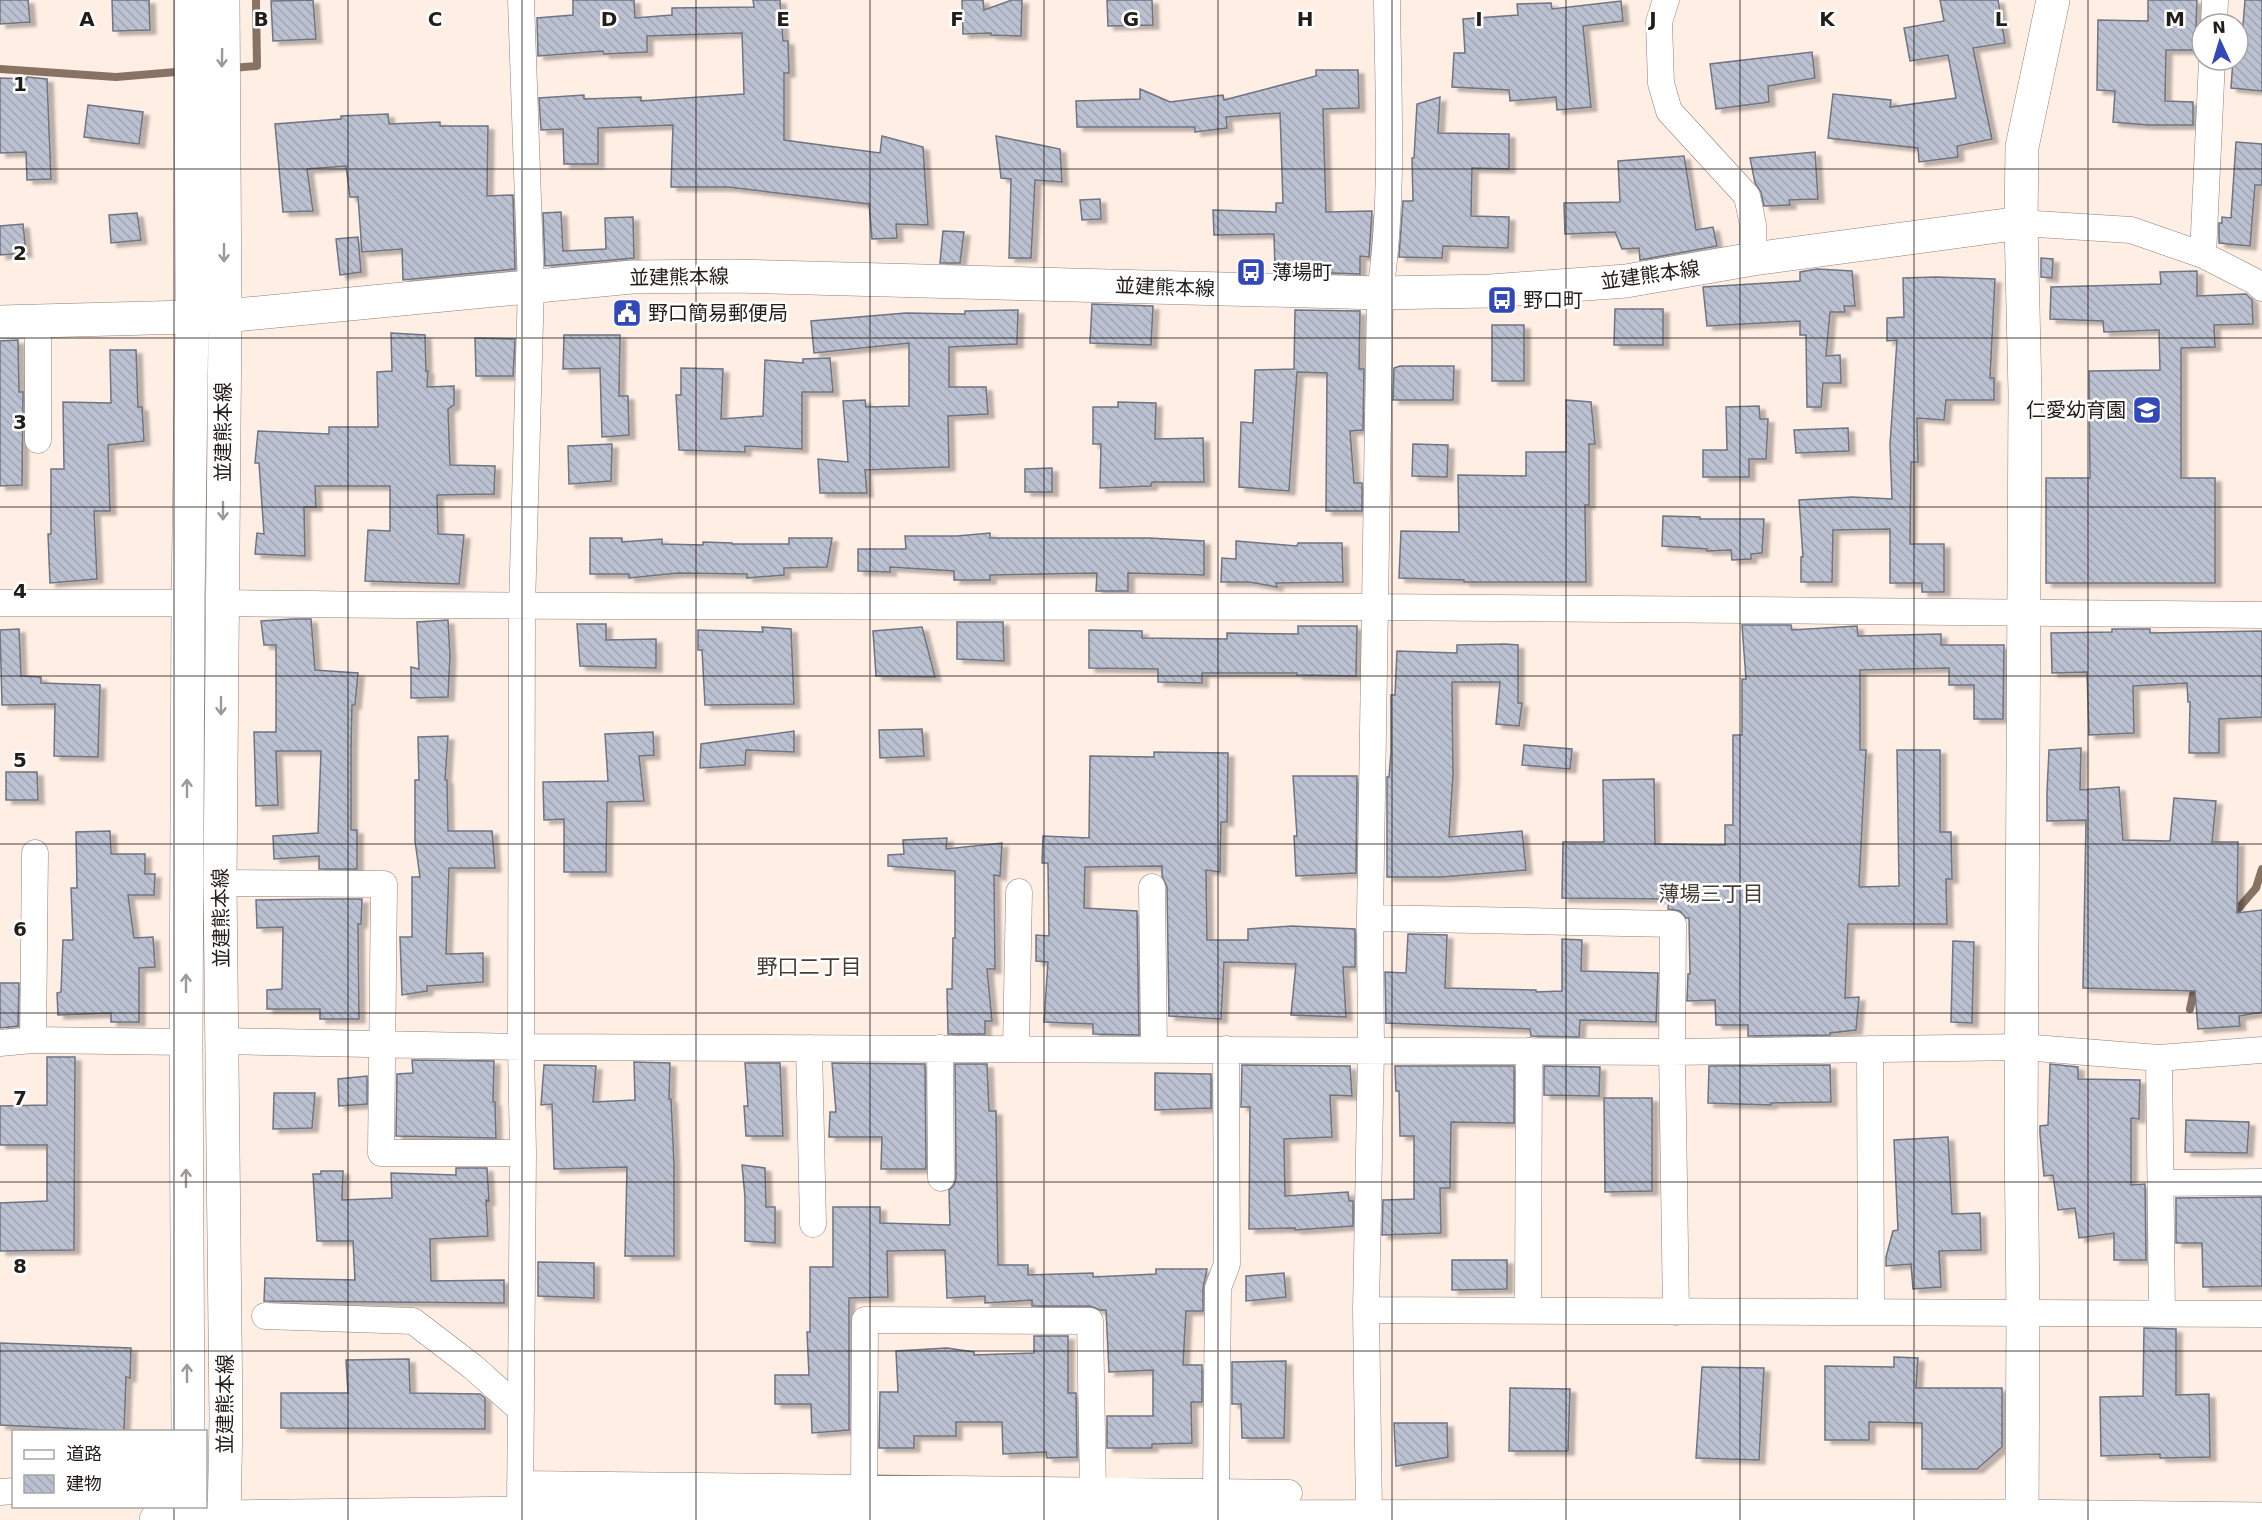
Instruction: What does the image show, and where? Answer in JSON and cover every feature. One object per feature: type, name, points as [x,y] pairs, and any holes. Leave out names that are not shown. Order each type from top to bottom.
[{"type":"main road","name":"並建熊本線","points":[[188,1430],[186,1042],[192,316],[191,0]]},
{"type":"main road","name":"並建熊本線","points":[[223,0],[225,316],[220,883],[225,1518]]},
{"type":"main road","points":[[2022,1518],[2024,764],[2022,614],[2025,393],[2021,223],[2022,147],[2053,0]]},
{"type":"main road","name":"並建熊本線","points":[[0,322],[225,316],[632,277],[733,276],[1380,294],[1491,291],[1626,281],[1753,259],[2021,223]]},
{"type":"main road","points":[[180,1516],[225,1518],[520,1498],[1154,1517],[2262,1519]]},
{"type":"street","points":[[521,0],[531,286],[522,607],[520,1047],[523,1153],[520,1498],[864,1488],[1288,1493]]},
{"type":"street","points":[[1369,1518],[1366,1310],[1371,1050],[1370,918],[1380,294],[1385,258],[1390,130],[1387,0]]},
{"type":"street","points":[[1666,0],[1659,22],[1661,83],[1669,111],[1747,196],[1753,225],[1753,259]]},
{"type":"street","points":[[2203,255],[2211,72]]},
{"type":"street","points":[[2021,223],[2131,230],[2203,255],[2254,281],[2262,288]]},
{"type":"street","points":[[38,321],[38,440]]},
{"type":"street","points":[[0,603],[188,603]]},
{"type":"street","points":[[222,603],[522,607],[1374,607],[2262,615]]},
{"type":"street","points":[[33,1040],[35,853]]},
{"type":"street","points":[[220,883],[384,885],[381,1153],[523,1153]]},
{"type":"street","points":[[1152,887],[1154,1049]]},
{"type":"street","points":[[1016,1048],[1019,892]]},
{"type":"street","points":[[1370,918],[1673,924],[1672,1052],[1676,1312]]},
{"type":"street","points":[[0,1043],[33,1040],[186,1042]]},
{"type":"street","points":[[223,1041],[520,1047],[1672,1052],[2022,1047],[2159,1058],[2262,1050]]},
{"type":"street","points":[[809,1048],[813,1224]]},
{"type":"street","points":[[940,1048],[941,1178]]},
{"type":"street","points":[[1216,1492],[1218,1288],[1227,1264],[1226,1049]]},
{"type":"street","points":[[1869,1049],[1871,1312]]},
{"type":"street","points":[[1528,1311],[1529,1051]]},
{"type":"street","points":[[2159,1058],[2162,1313]]},
{"type":"street","points":[[2161,1183],[2262,1182]]},
{"type":"street","points":[[1366,1310],[2262,1314]]},
{"type":"street","points":[[265,1316],[412,1321],[473,1367],[521,1410]]},
{"type":"street","points":[[864,1488],[865,1320],[1090,1321],[1093,1491]]},
{"type":"building","points":[[0,0],[28,0],[30,22],[0,24]]},
{"type":"building","points":[[112,0],[149,0],[150,30],[113,31]]},
{"type":"building","points":[[313,0],[316,39],[273,41],[271,1]]},
{"type":"building","points":[[573,0],[634,0],[635,18],[672,15],[672,8],[754,7],[753,0],[780,0],[783,41],[788,41],[789,73],[784,73],[784,140],[880,153],[882,136],[923,147],[928,225],[896,224],[897,238],[872,239],[869,204],[728,187],[671,187],[673,125],[598,128],[598,164],[564,164],[563,129],[541,130],[539,98],[584,95],[584,99],[641,97],[641,101],[744,94],[742,33],[647,36],[647,52],[604,54],[603,51],[538,56],[537,18],[573,15]]},
{"type":"building","points":[[962,0],[983,0],[984,10],[1012,0],[1022,0],[1021,36],[991,35],[991,33],[963,34]]},
{"type":"building","points":[[1107,0],[1152,0],[1153,25],[1108,26]]},
{"type":"building","points":[[1940,0],[1998,0],[2005,43],[1973,48],[1992,139],[1957,146],[1958,157],[1919,162],[1918,148],[1828,138],[1833,94],[1891,100],[1890,107],[1956,98],[1948,55],[1910,61],[1904,28],[1944,21]]},
{"type":"building","points":[[2148,0],[2197,0],[2197,12],[2190,12],[2190,50],[2166,50],[2165,101],[2193,102],[2193,125],[2113,122],[2115,91],[2097,90],[2098,20],[2148,21]]},
{"type":"building","points":[[2245,0],[2262,0],[2262,91],[2231,88],[2232,72],[2250,72],[2250,12],[2244,12]]},
{"type":"building","points":[[1621,1],[1623,21],[1583,26],[1591,107],[1557,110],[1556,97],[1510,101],[1509,90],[1452,87],[1454,53],[1465,53],[1463,19],[1518,15],[1517,4],[1551,3],[1552,9]]},
{"type":"building","points":[[1812,52],[1815,78],[1768,86],[1769,102],[1716,109],[1710,64]]},
{"type":"building","points":[[1316,70],[1358,70],[1359,108],[1323,109],[1326,212],[1372,211],[1369,257],[1360,256],[1360,274],[1275,271],[1274,234],[1214,235],[1213,210],[1276,212],[1276,203],[1283,203],[1280,113],[1226,117],[1227,128],[1195,132],[1195,127],[1077,127],[1076,101],[1140,99],[1140,89],[1170,102],[1223,95],[1224,100],[1316,76]]},
{"type":"building","points":[[27,77],[47,79],[51,179],[27,180],[26,152],[0,153],[0,78],[27,79]]},
{"type":"building","points":[[1440,97],[1438,133],[1509,134],[1509,169],[1472,168],[1471,216],[1509,217],[1508,248],[1443,246],[1442,258],[1399,257],[1403,201],[1413,201],[1412,158],[1414,158],[1417,104]]},
{"type":"building","points":[[88,105],[143,112],[139,144],[84,137]]},
{"type":"building","points":[[388,114],[389,124],[440,122],[440,126],[488,126],[487,196],[513,195],[515,269],[403,280],[402,249],[362,252],[358,197],[350,197],[346,166],[307,169],[313,211],[283,212],[275,124],[341,119],[341,116]]},
{"type":"building","points":[[996,136],[1060,149],[1062,182],[1035,180],[1031,258],[1009,258],[1011,179],[1001,178]]},
{"type":"building","points":[[2236,142],[2262,144],[2262,185],[2255,185],[2250,246],[2219,243],[2219,223],[2222,223],[2222,217],[2231,218]]},
{"type":"building","points":[[1815,152],[1818,199],[1789,200],[1790,205],[1764,206],[1761,192],[1755,183],[1750,158]]},
{"type":"building","points":[[1684,156],[1696,230],[1713,227],[1717,246],[1640,260],[1639,248],[1622,249],[1615,232],[1565,234],[1564,203],[1620,202],[1618,161]]},
{"type":"building","points":[[1100,199],[1101,219],[1082,220],[1080,200]]},
{"type":"building","points":[[561,212],[563,251],[606,249],[605,218],[633,217],[634,258],[545,266],[543,213]]},
{"type":"building","points":[[137,213],[141,240],[111,243],[109,215]]},
{"type":"building","points":[[23,224],[26,253],[0,255],[0,226]]},
{"type":"building","points":[[943,231],[964,232],[960,263],[940,263]]},
{"type":"building","points":[[358,237],[361,272],[340,275],[336,239]]},
{"type":"building","points":[[2041,258],[2053,259],[2052,278],[2041,277]]},
{"type":"building","points":[[1817,269],[1852,271],[1855,306],[1844,306],[1845,312],[1830,312],[1826,356],[1840,355],[1841,383],[1823,383],[1821,407],[1807,407],[1806,335],[1800,335],[1800,321],[1707,326],[1703,287],[1800,281],[1800,272]]},
{"type":"building","points":[[2197,271],[2197,296],[2246,294],[2252,300],[2253,324],[2214,325],[2215,347],[2181,348],[2181,478],[2215,478],[2215,583],[2046,583],[2046,478],[2090,478],[2089,371],[2160,370],[2159,330],[2104,332],[2103,321],[2050,319],[2051,287],[2161,284],[2160,272]]},
{"type":"building","points":[[1903,278],[1995,279],[1990,378],[1994,378],[1994,400],[1946,400],[1944,420],[1917,418],[1918,462],[1911,462],[1910,544],[1944,544],[1944,592],[1922,592],[1922,583],[1890,583],[1890,529],[1833,530],[1832,582],[1801,582],[1801,557],[1803,557],[1799,500],[1852,497],[1892,499],[1890,445],[1897,340],[1887,341],[1887,318],[1904,317]]},
{"type":"building","points":[[1092,304],[1153,306],[1151,345],[1090,343]]},
{"type":"building","points":[[1615,309],[1663,309],[1663,345],[1614,345]]},
{"type":"building","points":[[1018,310],[1017,344],[949,347],[949,387],[986,387],[988,414],[948,416],[949,467],[865,470],[867,493],[820,493],[818,459],[848,462],[843,401],[865,400],[866,407],[909,406],[909,343],[814,353],[811,321],[906,313],[965,314],[965,311]]},
{"type":"building","points":[[1295,310],[1360,311],[1359,369],[1364,369],[1363,430],[1350,431],[1354,483],[1362,483],[1362,511],[1326,511],[1327,373],[1297,372],[1289,491],[1239,487],[1241,422],[1253,423],[1255,370],[1294,369]]},
{"type":"building","points":[[1492,325],[1524,325],[1524,381],[1492,381]]},
{"type":"building","points":[[391,333],[425,335],[427,387],[454,386],[454,405],[448,409],[450,465],[495,466],[494,494],[437,495],[438,534],[464,535],[459,584],[365,581],[368,530],[390,531],[390,486],[315,486],[316,507],[304,507],[305,556],[255,554],[257,533],[264,534],[259,463],[255,463],[258,431],[329,434],[329,427],[378,427],[377,372],[392,371]]},
{"type":"building","points":[[564,335],[620,335],[619,396],[628,396],[629,435],[602,437],[600,368],[563,369]]},
{"type":"building","points":[[475,338],[515,339],[513,376],[476,376]]},
{"type":"building","points":[[18,340],[19,392],[23,392],[22,485],[0,486],[0,341]]},
{"type":"building","points":[[110,350],[136,350],[138,407],[142,407],[144,441],[108,445],[110,511],[94,511],[97,579],[50,583],[48,534],[51,534],[51,469],[64,469],[63,402],[111,403]]},
{"type":"building","points":[[830,358],[833,392],[802,392],[802,449],[745,446],[745,452],[679,450],[676,395],[681,395],[681,368],[723,369],[721,419],[763,416],[765,360],[803,363],[803,359]]},
{"type":"building","points":[[1454,366],[1453,400],[1393,400],[1394,368]]},
{"type":"building","points":[[1566,400],[1591,402],[1595,444],[1589,444],[1589,505],[1585,505],[1586,582],[1464,582],[1464,580],[1399,578],[1401,531],[1459,532],[1458,475],[1526,476],[1526,452],[1566,452]]},
{"type":"building","points":[[1118,402],[1156,403],[1155,439],[1203,438],[1204,482],[1152,482],[1151,486],[1100,488],[1101,444],[1093,444],[1093,407],[1118,407]]},
{"type":"building","points":[[1759,406],[1760,419],[1768,419],[1766,459],[1749,459],[1749,477],[1703,477],[1703,450],[1727,450],[1726,407]]},
{"type":"building","points":[[1848,428],[1849,451],[1796,453],[1794,430]]},
{"type":"building","points":[[612,444],[611,481],[569,484],[568,446]]},
{"type":"building","points":[[1413,444],[1448,445],[1447,477],[1412,476]]},
{"type":"building","points":[[1052,468],[1052,492],[1025,492],[1025,469]]},
{"type":"building","points":[[1663,516],[1700,517],[1700,519],[1764,519],[1762,553],[1751,554],[1751,559],[1732,560],[1731,550],[1707,551],[1707,549],[1662,546]]},
{"type":"building","points":[[990,533],[990,538],[1149,538],[1204,541],[1204,575],[1128,573],[1128,591],[1096,591],[1097,573],[990,575],[990,580],[954,580],[954,571],[890,567],[890,572],[858,571],[858,549],[906,549],[905,536],[957,536]]},
{"type":"building","points":[[590,538],[622,538],[622,542],[662,539],[662,544],[703,545],[703,542],[789,544],[789,538],[832,538],[827,567],[784,568],[784,575],[747,578],[747,574],[678,573],[629,578],[629,574],[590,574]]},
{"type":"building","points":[[1236,541],[1297,546],[1298,543],[1342,543],[1343,582],[1276,583],[1277,587],[1249,582],[1221,582],[1222,558],[1236,559]]},
{"type":"building","points":[[311,619],[315,670],[358,673],[355,705],[352,705],[351,751],[351,830],[357,830],[357,869],[319,869],[319,856],[274,859],[273,836],[318,833],[321,751],[276,751],[278,805],[256,806],[254,732],[276,732],[276,645],[264,645],[261,621]]},
{"type":"building","points":[[448,620],[450,656],[448,697],[411,698],[411,667],[419,669],[417,622]]},
{"type":"building","points":[[957,622],[1003,622],[1004,661],[957,659]]},
{"type":"building","points":[[577,624],[606,624],[606,640],[656,639],[656,668],[580,666]]},
{"type":"building","points":[[1742,625],[1791,625],[1792,630],[1857,626],[1858,636],[1941,634],[1941,645],[2004,645],[2003,719],[1974,719],[1974,685],[1949,685],[1949,668],[1860,670],[1860,750],[1866,750],[1859,885],[1860,887],[1899,886],[1897,750],[1940,750],[1940,832],[1951,832],[1952,879],[1946,879],[1947,924],[1848,924],[1845,998],[1859,997],[1856,1030],[1830,1033],[1830,1035],[1748,1036],[1748,1025],[1716,1025],[1715,1000],[1687,1001],[1688,974],[1690,974],[1689,918],[1686,918],[1680,911],[1668,909],[1669,899],[1562,898],[1563,842],[1604,842],[1603,780],[1654,779],[1655,844],[1725,845],[1725,825],[1733,825],[1733,735],[1742,735],[1742,679],[1746,679]]},
{"type":"building","points":[[1298,626],[1357,626],[1356,676],[1297,675],[1297,673],[1202,673],[1202,683],[1158,682],[1158,669],[1089,668],[1089,630],[1142,631],[1142,638],[1227,639],[1227,633],[1298,634]]},
{"type":"building","points":[[762,627],[791,629],[794,704],[705,705],[702,650],[698,650],[698,630],[763,632]]},
{"type":"building","points":[[922,627],[935,677],[876,676],[873,631]]},
{"type":"building","points":[[19,629],[21,676],[41,677],[41,683],[100,685],[98,757],[54,756],[55,704],[2,705],[0,630]]},
{"type":"building","points":[[2112,629],[2150,629],[2150,633],[2262,631],[2262,717],[2219,719],[2219,753],[2189,753],[2190,702],[2188,702],[2187,683],[2133,686],[2134,733],[2089,735],[2087,672],[2052,673],[2051,633],[2112,632]]},
{"type":"building","points":[[1457,645],[1518,645],[1518,703],[1522,703],[1519,726],[1496,724],[1500,682],[1452,682],[1453,775],[1449,837],[1522,831],[1526,870],[1442,877],[1387,877],[1387,777],[1389,777],[1391,752],[1391,695],[1395,695],[1397,651],[1457,653]]},
{"type":"building","points":[[922,729],[924,756],[880,758],[879,730]]},
{"type":"building","points":[[794,731],[794,752],[746,750],[745,765],[700,768],[701,744]]},
{"type":"building","points":[[653,732],[654,755],[639,756],[644,801],[607,802],[606,872],[564,872],[564,819],[544,820],[543,782],[608,781],[605,734]]},
{"type":"building","points":[[448,736],[445,780],[447,780],[448,831],[492,831],[495,868],[449,868],[446,954],[483,953],[483,982],[427,986],[427,991],[402,995],[400,937],[412,937],[412,877],[420,877],[415,841],[415,780],[419,780],[418,737]]},
{"type":"building","points":[[1524,745],[1572,749],[1570,769],[1522,765]]},
{"type":"building","points":[[2081,748],[2080,790],[2119,787],[2123,840],[2170,841],[2174,798],[2216,801],[2212,842],[2238,842],[2237,913],[2262,910],[2262,1012],[2239,1016],[2240,1026],[2198,1029],[2195,991],[2083,988],[2086,820],[2047,821],[2049,750]]},
{"type":"building","points":[[1154,752],[1228,753],[1227,822],[1221,822],[1220,872],[1206,870],[1207,940],[1248,940],[1248,929],[1292,926],[1355,929],[1355,967],[1343,967],[1346,1017],[1291,1015],[1296,964],[1224,962],[1221,1019],[1169,1016],[1167,887],[1162,876],[1162,866],[1085,867],[1084,908],[1137,911],[1139,1035],[1093,1034],[1093,1024],[1044,1022],[1048,962],[1036,961],[1036,935],[1049,936],[1048,863],[1042,863],[1043,836],[1089,838],[1090,756],[1154,757]]},
{"type":"building","points":[[6,772],[37,772],[38,800],[6,800]]},
{"type":"building","points":[[1293,776],[1357,776],[1356,873],[1296,876],[1294,836],[1297,836]]},
{"type":"building","points":[[110,831],[111,854],[145,854],[145,874],[155,874],[154,895],[128,895],[134,938],[153,937],[155,967],[139,968],[139,1022],[111,1022],[111,1013],[58,1015],[57,993],[61,992],[63,940],[73,940],[71,888],[77,888],[76,832]]},
{"type":"building","points":[[947,838],[946,849],[1002,843],[1000,876],[994,875],[995,969],[987,969],[992,1021],[985,1021],[985,1034],[948,1034],[947,989],[952,989],[955,871],[888,866],[888,855],[904,854],[903,840]]},
{"type":"building","points":[[362,899],[361,924],[358,924],[359,1019],[320,1019],[320,1009],[267,1009],[267,990],[282,989],[283,927],[257,928],[256,900]]},
{"type":"building","points":[[1408,934],[1447,935],[1445,988],[1536,990],[1536,992],[1562,991],[1562,939],[1582,940],[1581,971],[1658,973],[1656,1022],[1580,1020],[1579,1037],[1531,1036],[1530,1029],[1386,1023],[1385,972],[1406,973]]},
{"type":"building","points":[[1953,941],[1974,942],[1972,1023],[1951,1022]]},
{"type":"building","points":[[0,983],[19,983],[18,1026],[0,1028]]},
{"type":"building","points":[[47,1057],[75,1057],[74,1250],[0,1251],[0,1203],[47,1201],[47,1145],[0,1145],[0,1106],[47,1105]]},
{"type":"building","points":[[412,1060],[494,1061],[493,1102],[495,1102],[496,1138],[396,1136],[397,1074],[413,1073]]},
{"type":"building","points":[[634,1062],[670,1063],[669,1099],[671,1099],[674,1165],[674,1256],[625,1256],[627,1167],[554,1169],[552,1104],[541,1105],[544,1065],[596,1066],[593,1102],[635,1100]]},
{"type":"building","points":[[745,1063],[780,1063],[783,1136],[746,1136],[744,1106],[748,1106]]},
{"type":"building","points":[[832,1063],[925,1064],[926,1169],[881,1169],[882,1137],[829,1137],[830,1112],[836,1112]]},
{"type":"building","points":[[955,1064],[987,1064],[989,1111],[996,1111],[998,1265],[1028,1265],[1028,1275],[1093,1273],[1093,1277],[1156,1274],[1156,1269],[1207,1269],[1203,1288],[1203,1311],[1186,1311],[1183,1365],[1202,1365],[1202,1402],[1191,1402],[1192,1443],[1152,1444],[1152,1448],[1107,1448],[1107,1416],[1153,1416],[1153,1370],[1109,1372],[1106,1310],[1090,1306],[1032,1306],[1032,1300],[985,1303],[985,1296],[947,1298],[945,1250],[887,1251],[888,1297],[849,1298],[849,1430],[812,1433],[811,1404],[775,1404],[775,1375],[809,1375],[807,1332],[810,1332],[810,1267],[833,1267],[833,1207],[880,1207],[880,1223],[950,1225],[949,1190],[956,1178]]},
{"type":"building","points":[[2050,1064],[2078,1067],[2078,1079],[2140,1080],[2139,1119],[2131,1118],[2131,1185],[2145,1184],[2146,1260],[2114,1260],[2114,1233],[2079,1238],[2075,1208],[2058,1210],[2053,1175],[2044,1176],[2040,1134],[2040,1126],[2048,1125]]},
{"type":"building","points":[[1242,1065],[1350,1066],[1352,1096],[1330,1095],[1332,1137],[1284,1139],[1285,1196],[1348,1192],[1349,1201],[1353,1201],[1353,1226],[1295,1230],[1295,1228],[1249,1229],[1250,1107],[1241,1107]]},
{"type":"building","points":[[1830,1065],[1831,1102],[1771,1103],[1771,1105],[1708,1103],[1709,1066]]},
{"type":"building","points":[[1395,1066],[1514,1066],[1514,1123],[1451,1122],[1450,1188],[1440,1188],[1441,1233],[1382,1235],[1383,1200],[1414,1199],[1414,1136],[1400,1136],[1399,1091],[1396,1091]]},
{"type":"building","points":[[1544,1066],[1600,1067],[1599,1096],[1544,1095]]},
{"type":"building","points":[[1155,1073],[1211,1074],[1211,1108],[1155,1110]]},
{"type":"building","points":[[367,1076],[367,1104],[339,1106],[338,1079]]},
{"type":"building","points":[[274,1093],[315,1093],[312,1128],[273,1129]]},
{"type":"building","points":[[1604,1098],[1652,1098],[1652,1191],[1605,1192]]},
{"type":"building","points":[[2186,1120],[2249,1122],[2247,1153],[2185,1152]]},
{"type":"building","points":[[1948,1137],[1952,1214],[1980,1213],[1981,1250],[1939,1251],[1941,1287],[1913,1289],[1911,1264],[1886,1266],[1893,1231],[1898,1230],[1894,1140]]},
{"type":"building","points":[[742,1165],[765,1168],[766,1207],[775,1207],[775,1243],[745,1241]]},
{"type":"building","points":[[456,1168],[487,1168],[488,1236],[430,1239],[431,1281],[504,1280],[504,1303],[264,1301],[265,1278],[355,1280],[353,1241],[317,1241],[313,1174],[321,1174],[321,1171],[343,1171],[342,1200],[392,1198],[391,1173],[456,1175]]},
{"type":"building","points":[[2262,1197],[2262,1286],[2203,1287],[2202,1243],[2176,1243],[2176,1198]]},
{"type":"building","points":[[1452,1260],[1507,1260],[1507,1289],[1452,1290]]},
{"type":"building","points":[[538,1262],[594,1263],[594,1298],[538,1296]]},
{"type":"building","points":[[1284,1273],[1286,1297],[1246,1301],[1246,1276]]},
{"type":"building","points":[[2144,1328],[2176,1329],[2176,1395],[2209,1394],[2210,1457],[2160,1458],[2160,1454],[2101,1456],[2100,1397],[2143,1396]]},
{"type":"building","points":[[1034,1336],[1068,1336],[1068,1393],[1076,1393],[1077,1457],[1047,1458],[1046,1452],[1003,1454],[1002,1422],[956,1422],[956,1436],[914,1436],[914,1448],[879,1448],[880,1392],[898,1392],[896,1351],[947,1348],[974,1352],[974,1355],[1034,1353]]},
{"type":"building","points":[[0,1343],[131,1348],[130,1378],[126,1377],[124,1430],[0,1425]]},
{"type":"building","points":[[1894,1357],[1918,1358],[1916,1388],[2002,1388],[2002,1447],[1977,1469],[1922,1469],[1922,1423],[1869,1422],[1869,1440],[1825,1440],[1825,1366],[1894,1367]]},
{"type":"building","points":[[409,1359],[410,1393],[480,1394],[485,1398],[485,1429],[281,1428],[281,1393],[348,1393],[346,1360]]},
{"type":"building","points":[[1286,1361],[1284,1438],[1242,1438],[1241,1404],[1232,1404],[1232,1362]]},
{"type":"building","points":[[1702,1367],[1764,1368],[1759,1460],[1696,1458]]},
{"type":"building","points":[[1510,1388],[1570,1389],[1568,1451],[1509,1451]]},
{"type":"building","points":[[1394,1423],[1447,1423],[1448,1457],[1396,1466]]},
{"type":"waterway","points":[[232,68],[257,66],[256,0]]},
{"type":"waterway","points":[[0,69],[116,77],[176,72]]},
{"type":"waterway","points":[[2231,917],[2256,888],[2262,869]]},
{"type":"waterway","points":[[2190,1009],[2196,981]]},
{"type":"place","name":"薄場町","points":[[1251,272]]},
{"type":"place","name":"野口町","points":[[1502,300]]},
{"type":"place","name":"野口簡易郵便局","points":[[627,313]]},
{"type":"place","name":"仁愛幼育園","points":[[2147,410]]},
{"type":"district","name":"薄場三丁目","points":[[1711,894]]},
{"type":"district","name":"野口二丁目","points":[[809,967]]}]
